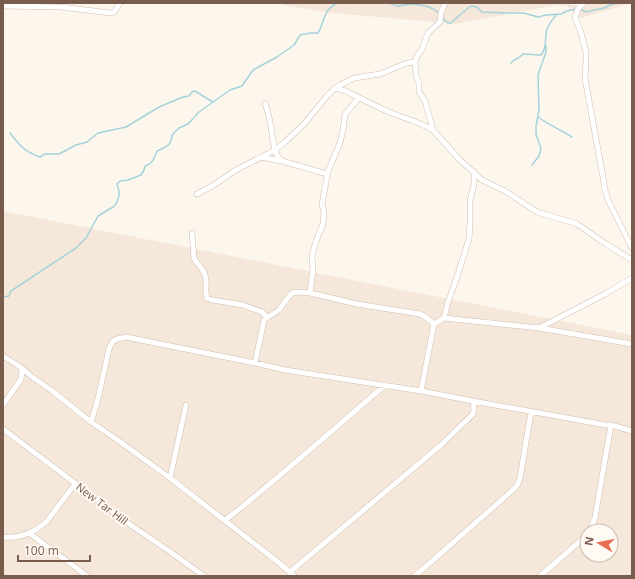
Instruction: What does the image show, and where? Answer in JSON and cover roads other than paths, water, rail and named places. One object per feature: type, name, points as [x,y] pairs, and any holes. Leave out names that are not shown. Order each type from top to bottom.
[{"type":"street","points":[[3,6],[60,7],[114,12],[120,3]]},
{"type":"street","points":[[433,130],[425,101],[419,92],[415,62],[428,33],[440,22],[441,13],[445,3]]},
{"type":"street","points":[[571,3],[580,3]]},
{"type":"street","points":[[584,3],[578,9],[575,17],[582,33],[586,52],[585,79],[604,177],[604,190],[632,248]]},
{"type":"street","points":[[197,194],[214,185],[234,171],[275,150],[297,131],[335,88],[354,78],[380,74],[407,63],[415,62]]},
{"type":"street","points":[[335,88],[433,130],[459,159],[482,180],[511,194],[537,212],[577,224],[632,260]]},
{"type":"street","points":[[310,293],[313,268],[312,256],[323,224],[324,212],[322,204],[327,174],[340,143],[345,114],[359,98]]},
{"type":"street","points":[[265,103],[275,150],[277,156],[282,161]]},
{"type":"street","points":[[261,157],[282,161],[327,174]]},
{"type":"street","points":[[444,318],[469,239],[470,202],[474,185],[474,172]]},
{"type":"street","points":[[192,233],[196,262],[206,276],[207,298],[244,305],[262,312],[267,318]]},
{"type":"street","points":[[539,328],[605,294],[632,278]]},
{"type":"street","points":[[255,363],[263,324],[267,318],[279,310],[292,293],[310,293],[357,304],[420,314],[434,324]]},
{"type":"street","points":[[421,391],[434,324],[444,318],[539,328],[632,344]]},
{"type":"street","points":[[91,422],[98,399],[109,349],[113,341],[126,337],[285,370],[421,391],[632,430]]},
{"type":"street","points":[[3,356],[22,368],[91,422],[120,441],[170,478],[292,574],[441,445],[473,414],[473,401]]},
{"type":"street","points":[[3,405],[21,379],[22,368]]},
{"type":"street","points":[[225,520],[253,498],[385,385]]},
{"type":"street","points":[[170,478],[186,405]]},
{"type":"street","points":[[415,576],[518,484],[531,412]]},
{"type":"street","points":[[593,523],[611,425]]},
{"type":"street","name":"New Tar Hill","points":[[3,428],[132,526],[204,576]]},
{"type":"street","points":[[3,536],[13,537],[29,533],[42,526],[76,484]]},
{"type":"street","points":[[29,533],[87,576]]},
{"type":"street","points":[[540,576],[579,542]]},
{"type":"waterway","points":[[3,297],[9,296],[11,291],[76,248],[86,238],[98,216],[116,204],[119,196],[117,184],[120,181],[128,180],[141,175],[145,166],[150,164],[157,151],[168,146],[172,135],[179,128],[188,124],[199,112],[230,90],[242,86],[253,70],[277,57],[294,45],[300,35],[318,33],[327,12],[338,3]]},
{"type":"waterway","points":[[386,3],[396,6],[409,4],[421,5],[430,7],[439,14]]},
{"type":"waterway","points":[[580,9],[586,12],[604,8],[612,4],[621,3]]},
{"type":"waterway","points":[[442,18],[448,23],[451,23],[471,6],[477,7],[482,12],[524,13],[538,17],[561,14],[576,9]]},
{"type":"waterway","points":[[511,63],[523,54],[541,55],[545,46],[547,29],[556,15]]},
{"type":"waterway","points":[[532,165],[539,156],[541,149],[536,134],[539,110],[538,75],[546,52],[546,46]]},
{"type":"waterway","points":[[10,133],[23,148],[40,157],[45,154],[59,154],[76,145],[87,142],[98,133],[126,127],[159,107],[189,96],[195,91],[213,102]]},
{"type":"waterway","points":[[538,117],[572,137]]}]
